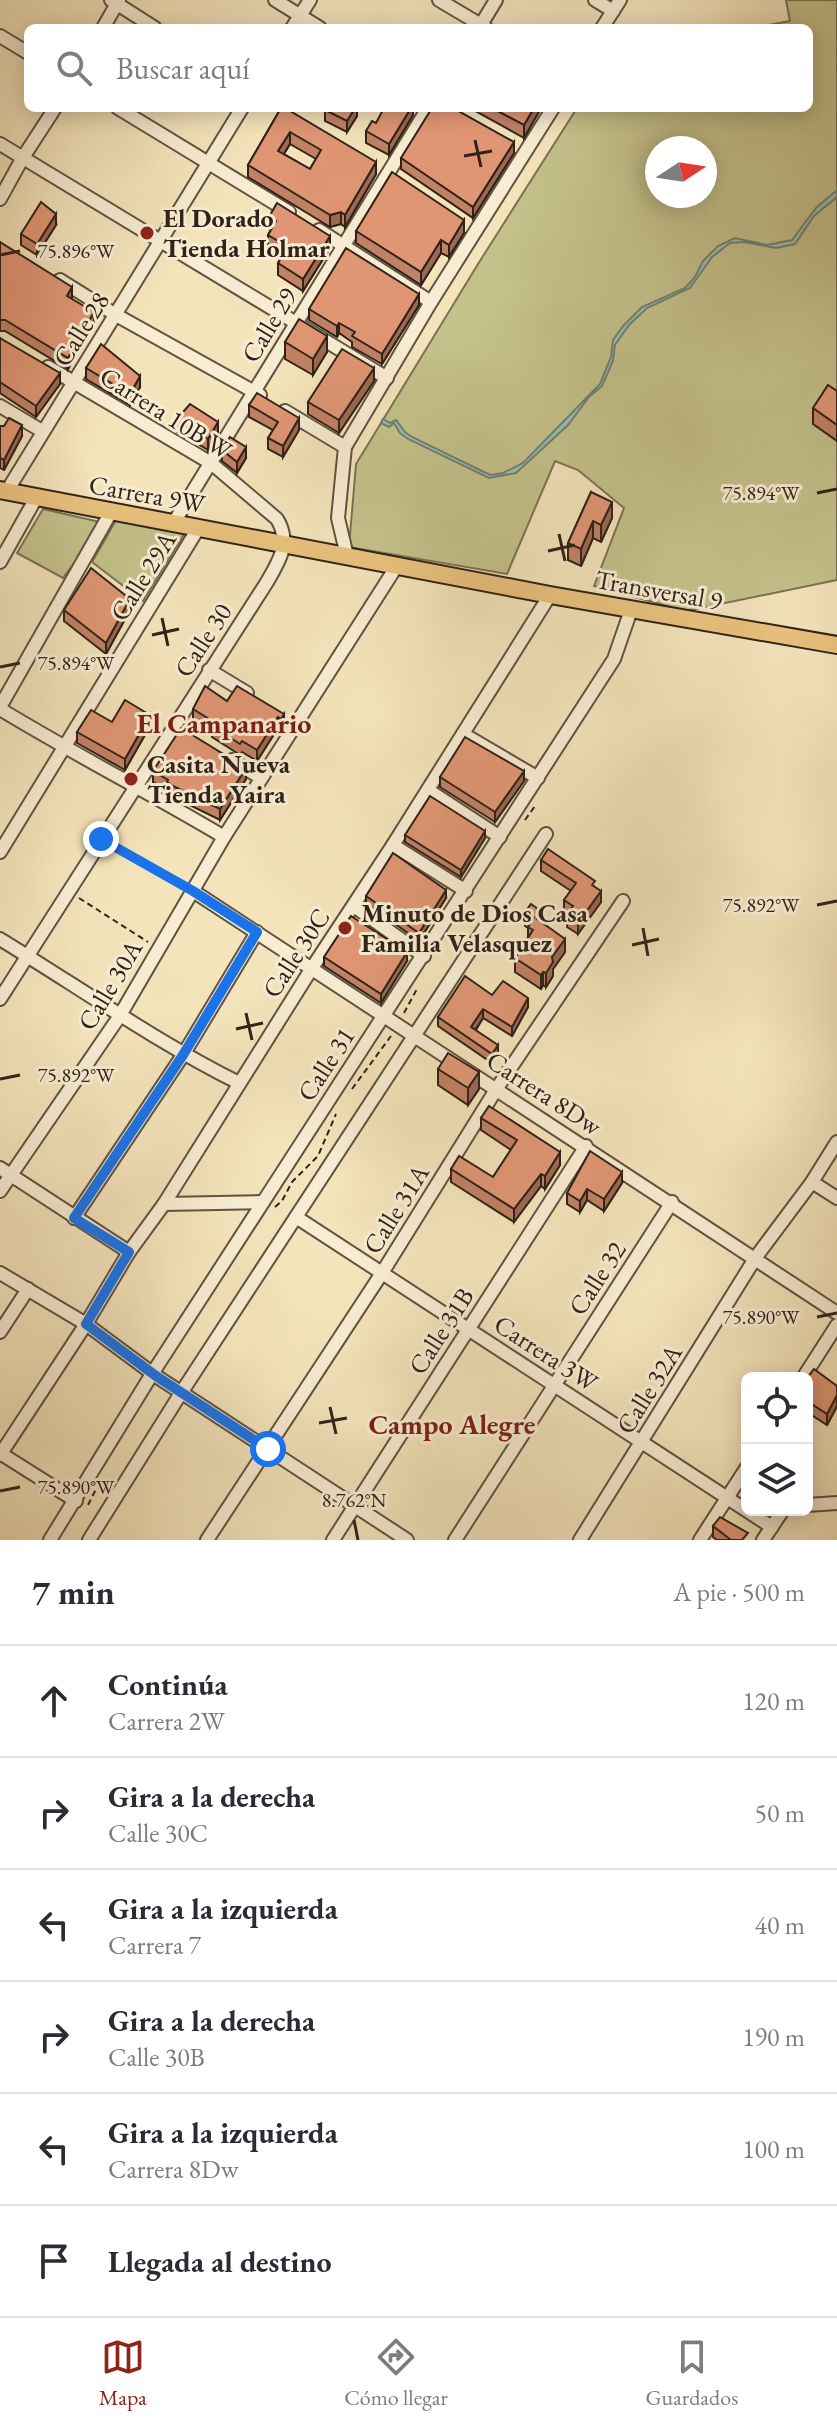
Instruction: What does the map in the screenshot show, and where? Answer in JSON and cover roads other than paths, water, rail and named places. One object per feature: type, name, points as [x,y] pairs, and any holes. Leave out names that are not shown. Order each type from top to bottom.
[{"type":"main road","name":"Carrera 9W","points":[[3,491],[285,546]]},
{"type":"main road","name":"Transversal 9","points":[[285,546],[837,645]]},
{"type":"street","points":[[275,0],[313,24]]},
{"type":"street","points":[[295,24],[310,0]]},
{"type":"street","points":[[439,0],[477,24]]},
{"type":"street","points":[[484,24],[496,0]]},
{"type":"street","points":[[595,0],[616,6],[605,24]]},
{"type":"street","points":[[105,24],[116,1],[149,24]]},
{"type":"street","points":[[0,36],[24,51]]},
{"type":"street","points":[[0,199],[52,112]]},
{"type":"street","points":[[125,112],[431,302]]},
{"type":"street","name":"Calle 28","points":[[3,491],[116,315],[240,112]]},
{"type":"street","name":"Calle 29","points":[[173,524],[387,170],[425,112]]},
{"type":"street","points":[[347,556],[338,518],[345,447],[431,302],[551,112]]},
{"type":"street","points":[[514,143],[527,150]]},
{"type":"street","points":[[0,144],[387,378]]},
{"type":"street","points":[[374,162],[400,179]]},
{"type":"street","points":[[465,222],[477,231]]},
{"type":"street","points":[[52,275],[345,447]]},
{"type":"street","name":"Carrera 10B W","points":[[38,361],[211,463],[277,519],[284,530],[285,546]]},
{"type":"street","points":[[0,406],[42,431]]},
{"type":"street","points":[[0,562],[36,498]]},
{"type":"street","points":[[111,512],[0,708],[224,837]]},
{"type":"street","name":"Calle 29A","points":[[0,852],[199,527]]},
{"type":"street","name":"Calle 30","points":[[0,999],[267,582],[285,546]]},
{"type":"street","name":"Calle 30A","points":[[0,1191],[5,1172],[119,1017],[224,837],[398,564]]},
{"type":"street","name":"Calle 30C","points":[[0,1454],[86,1324],[129,1252],[164,1204],[550,595]]},
{"type":"street","name":"Calle 31","points":[[50,1540],[152,1374],[614,659],[631,610]]},
{"type":"street","points":[[209,670],[260,700]]},
{"type":"street","points":[[285,715],[298,723]]},
{"type":"street","points":[[175,725],[187,732]]},
{"type":"street","points":[[463,734],[538,778]]},
{"type":"street","points":[[224,755],[261,778]]},
{"type":"street","points":[[428,790],[500,837]]},
{"type":"street","points":[[89,1540],[181,1393],[546,834]]},
{"type":"street","points":[[393,845],[466,891]]},
{"type":"street","name":"Carrera 8Dw","points":[[193,891],[756,1257],[837,1313]]},
{"type":"street","name":"Calle 31A","points":[[207,1540],[382,1273],[497,1088],[623,901]]},
{"type":"street","points":[[354,906],[424,956]]},
{"type":"street","points":[[74,1218],[183,1055],[257,932]]},
{"type":"street","points":[[0,939],[119,1017],[183,1055],[239,1083]]},
{"type":"street","name":"Calle 32A","points":[[580,1540],[756,1257],[812,1182],[837,1142]]},
{"type":"street","name":"Calle 31B","points":[[333,1540],[586,1146]]},
{"type":"street","points":[[5,1172],[129,1252]]},
{"type":"street","points":[[812,1182],[837,1198]]},
{"type":"street","points":[[164,1204],[263,1202]]},
{"type":"street","name":"Calle 32","points":[[455,1540],[672,1202]]},
{"type":"street","name":"Carrera 3W","points":[[296,1217],[772,1527]]},
{"type":"street","points":[[0,1273],[86,1324],[152,1374],[407,1540]]},
{"type":"street","points":[[0,1332],[28,1289]]},
{"type":"street","points":[[807,1372],[837,1325]]},
{"type":"street","points":[[0,1454],[76,1501]]},
{"type":"street","points":[[700,1540],[741,1476]]},
{"type":"street","points":[[813,1505],[837,1503]]},
{"type":"street","points":[[763,1540],[779,1516]]},
{"type":"place","name":"El Dorado Tienda Holmar","points":[[147,233]]},
{"type":"place","name":"Casita Nueva Tienda Yaira","points":[[131,779]]},
{"type":"place","name":"Minuto de Dios Casa Familia Velasquez","points":[[345,928]]},
{"type":"district","name":"El Campanario","points":[[224,723]]},
{"type":"district","name":"Campo Alegre","points":[[452,1424]]}]
